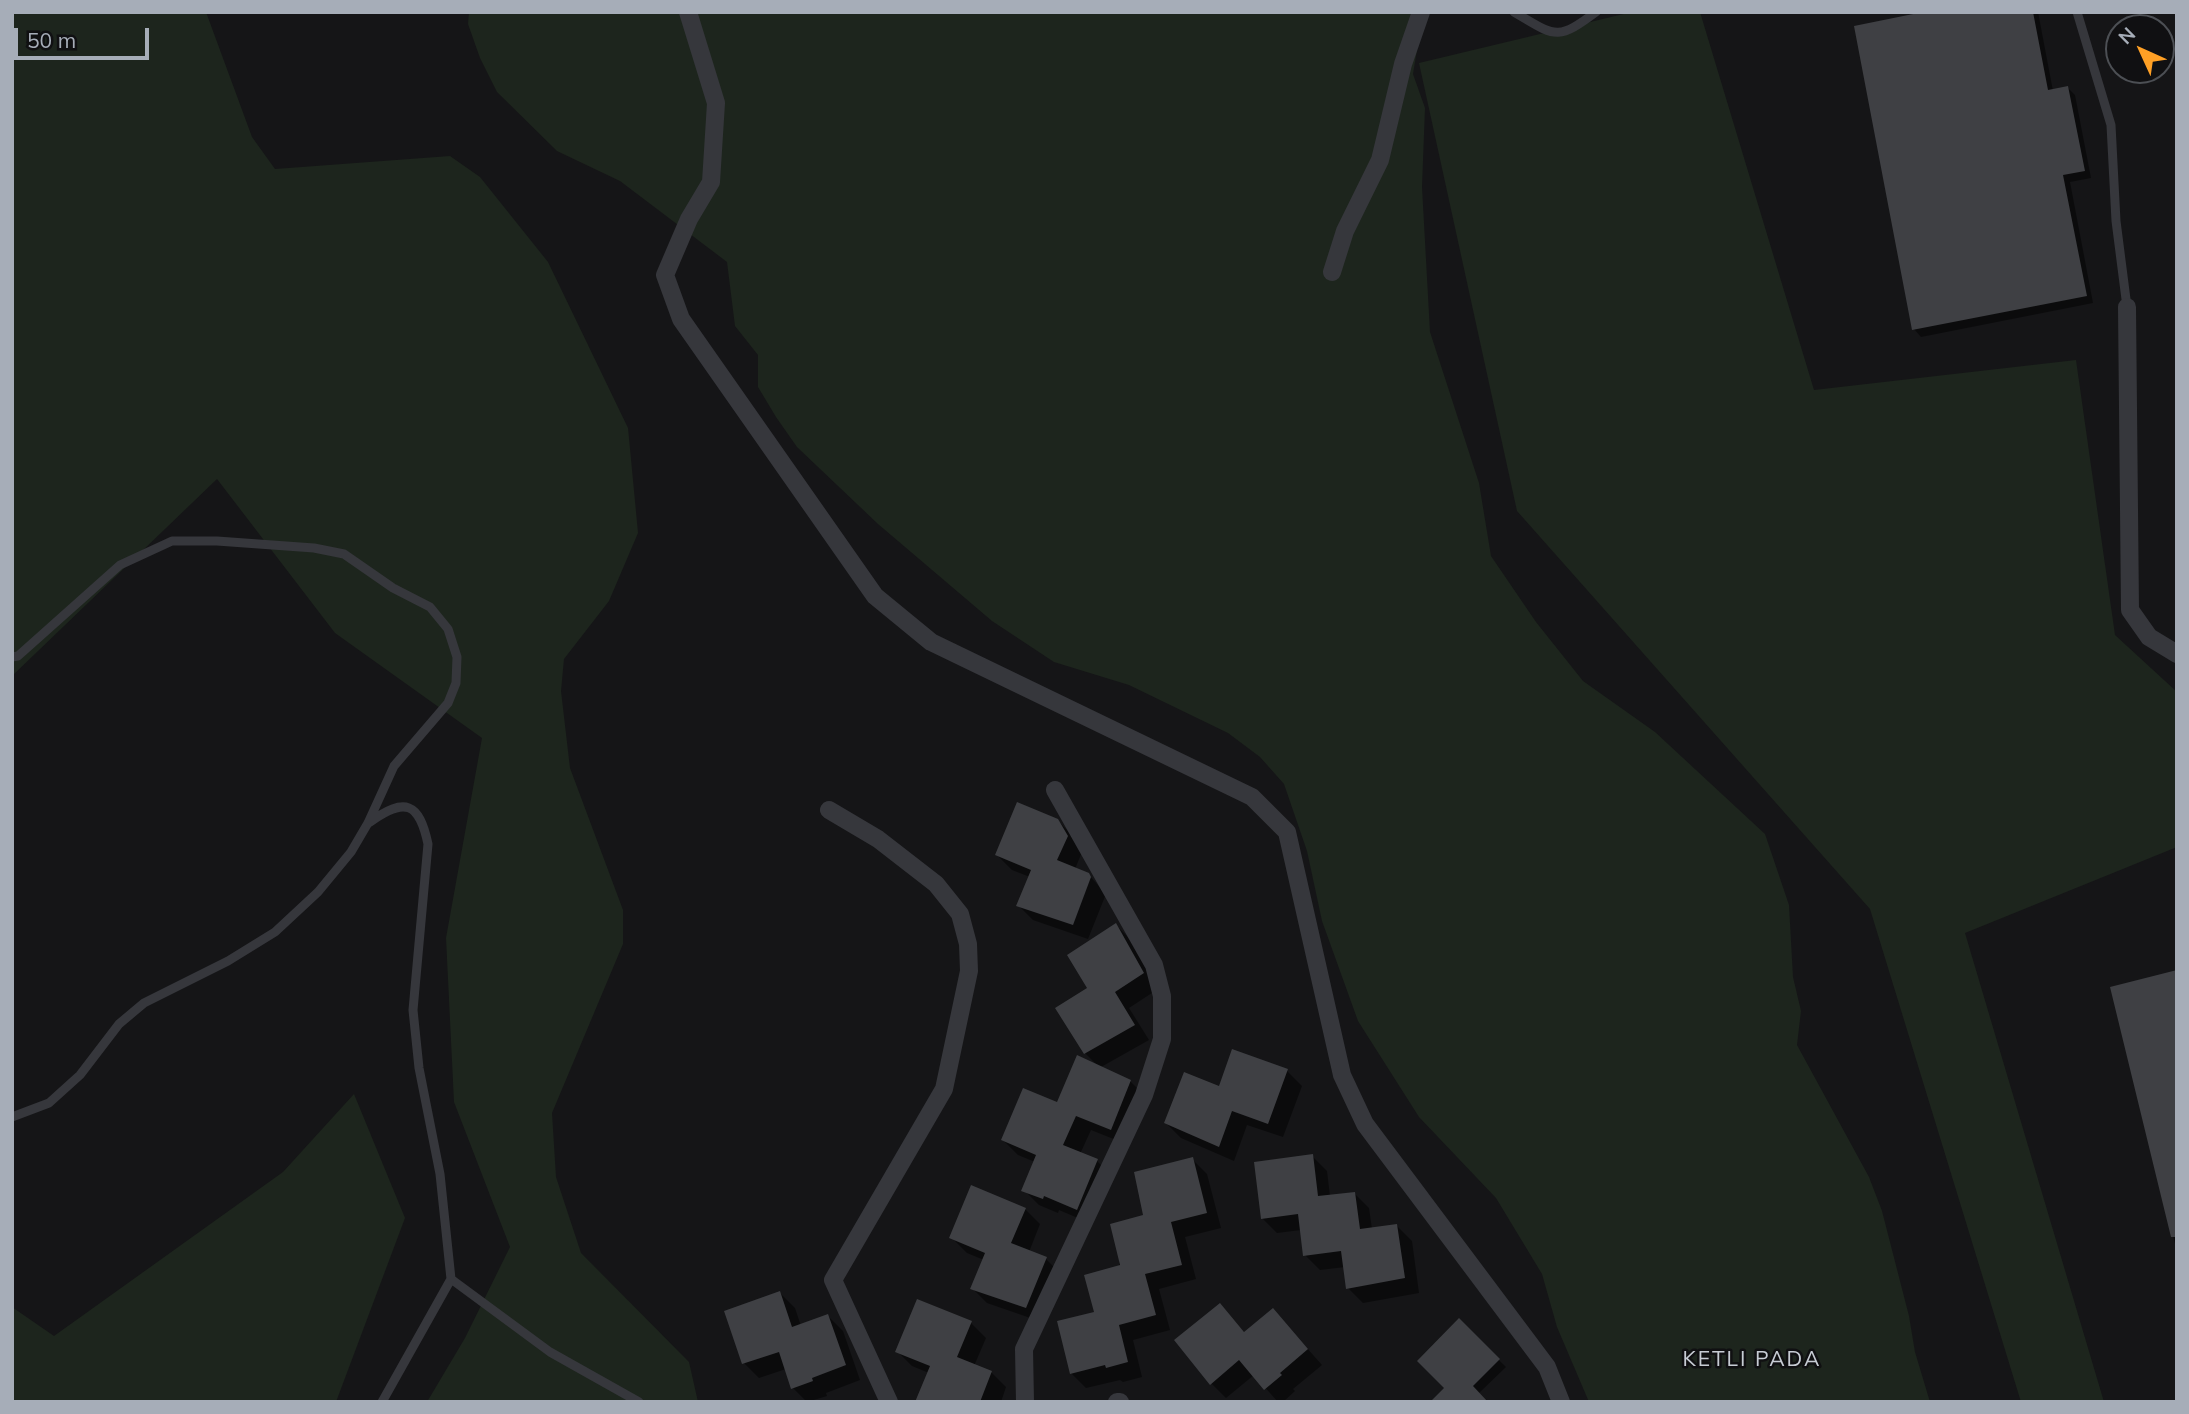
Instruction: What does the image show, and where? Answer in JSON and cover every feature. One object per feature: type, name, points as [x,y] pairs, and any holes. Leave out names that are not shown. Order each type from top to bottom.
[{"type":"street","points":[[688,12],[716,103],[711,182],[689,219],[665,275],[681,318],[875,596],[932,642],[1252,797],[1287,832],[1342,1075],[1365,1124],[1548,1367],[1561,1402]]},
{"type":"street","points":[[1332,272],[1345,231],[1380,160],[1403,64],[1420,12]]},
{"type":"street","points":[[2127,307],[2130,610],[2149,637],[2177,654]]},
{"type":"street","points":[[1024,1402],[1024,1349],[1144,1095],[1162,1039],[1162,996],[1154,965],[1055,790]]},
{"type":"street","points":[[829,810],[878,839],[936,884],[960,914],[968,944],[969,971],[944,1088],[833,1280],[889,1402]]},
{"type":"lane","points":[[1514,12],[1539,27],[1554,33],[1565,33],[1596,12]]},
{"type":"lane","points":[[2077,12],[2111,125],[2116,221],[2127,307]]},
{"type":"lane","points":[[12,657],[18,656],[120,565],[172,541],[242,542],[314,548],[344,554],[393,588],[430,607],[448,629],[457,657],[456,683],[448,703],[394,766],[351,852],[318,892],[275,932],[228,961],[144,1003],[120,1024],[80,1075],[49,1103],[12,1117]]},
{"type":"lane","points":[[368,822],[384,811],[409,807],[419,814],[428,844],[413,1010],[419,1068],[440,1174],[451,1279],[382,1402]]},
{"type":"lane","points":[[451,1279],[550,1352],[639,1402]]},
{"type":"shaded area","points":[[12,12],[206,12],[252,137],[275,169],[450,156],[480,177],[548,262],[628,428],[638,533],[609,601],[564,659],[561,691],[570,768],[623,910],[623,944],[552,1113],[556,1177],[581,1253],[689,1362],[698,1402],[427,1402],[465,1338],[510,1247],[454,1102],[446,938],[482,738],[335,633],[217,479],[12,676]]},
{"type":"shaded area","points":[[469,12],[1418,12],[1420,32],[1413,74],[1425,108],[1422,187],[1430,332],[1479,483],[1491,556],[1536,622],[1583,681],[1655,732],[1765,834],[1789,905],[1793,977],[1801,1011],[1797,1045],[1869,1177],[1882,1211],[1909,1316],[1915,1352],[1930,1402],[1589,1402],[1557,1327],[1542,1274],[1496,1198],[1419,1117],[1358,1021],[1322,921],[1307,851],[1284,784],[1260,757],[1228,733],[1129,685],[1054,662],[992,621],[878,524],[797,447],[758,387],[758,355],[735,326],[727,262],[620,181],[557,151],[497,92],[480,58],[468,24]]},
{"type":"shaded area","points":[[1632,12],[1700,12],[1814,390],[2076,360],[2115,635],[2177,692],[2177,847],[1965,933],[2104,1402],[2021,1402],[1870,909],[1517,511],[1419,63]]},
{"type":"shaded area","points":[[354,1094],[405,1218],[336,1402],[12,1402],[12,1307],[54,1336],[283,1172]]},
{"type":"building","points":[[1923,12],[2033,12],[2048,90],[2068,86],[2085,171],[2063,175],[2087,296],[1912,330],[1854,26]]},
{"type":"building","points":[[1017,802],[1058,819],[1068,836],[1057,860],[1089,873],[1091,877],[1073,925],[1016,906],[1031,870],[995,855]]},
{"type":"building","points":[[1116,923],[1144,973],[1115,992],[1135,1025],[1084,1054],[1055,1008],[1087,988],[1067,955]]},
{"type":"building","points":[[2177,970],[2177,1237],[2171,1237],[2110,987]]},
{"type":"building","points":[[1232,1049],[1288,1069],[1268,1124],[1232,1111],[1219,1147],[1164,1123],[1184,1072],[1219,1086]]},
{"type":"building","points":[[1077,1055],[1131,1080],[1111,1130],[1076,1116],[1063,1145],[1098,1159],[1077,1210],[1044,1196],[1043,1199],[1021,1191],[1036,1155],[1001,1140],[1023,1088],[1057,1102]]},
{"type":"building","points":[[1313,1154],[1318,1196],[1355,1192],[1360,1229],[1397,1224],[1405,1278],[1346,1289],[1341,1251],[1303,1256],[1298,1214],[1261,1219],[1254,1162]]},
{"type":"building","points":[[1193,1157],[1207,1213],[1171,1222],[1182,1265],[1145,1274],[1156,1315],[1119,1325],[1128,1362],[1070,1374],[1057,1321],[1094,1312],[1084,1275],[1120,1265],[1110,1224],[1143,1215],[1134,1172]]},
{"type":"building","points":[[971,1185],[1026,1208],[1011,1243],[1047,1257],[1026,1308],[970,1289],[985,1253],[949,1238]]},
{"type":"building","points":[[780,1291],[792,1327],[828,1314],[846,1365],[791,1389],[779,1352],[742,1364],[724,1311]]},
{"type":"building","points":[[917,1299],[972,1321],[957,1357],[992,1371],[980,1402],[915,1402],[930,1366],[895,1352]]},
{"type":"building","points":[[1220,1303],[1244,1332],[1273,1308],[1308,1349],[1264,1390],[1239,1360],[1210,1385],[1174,1340]]},
{"type":"building","points":[[1459,1318],[1500,1359],[1473,1386],[1488,1402],[1430,1402],[1444,1388],[1417,1361]]},
{"type":"district","name":"KETLI PADA","points":[[1752,1360]]}]
